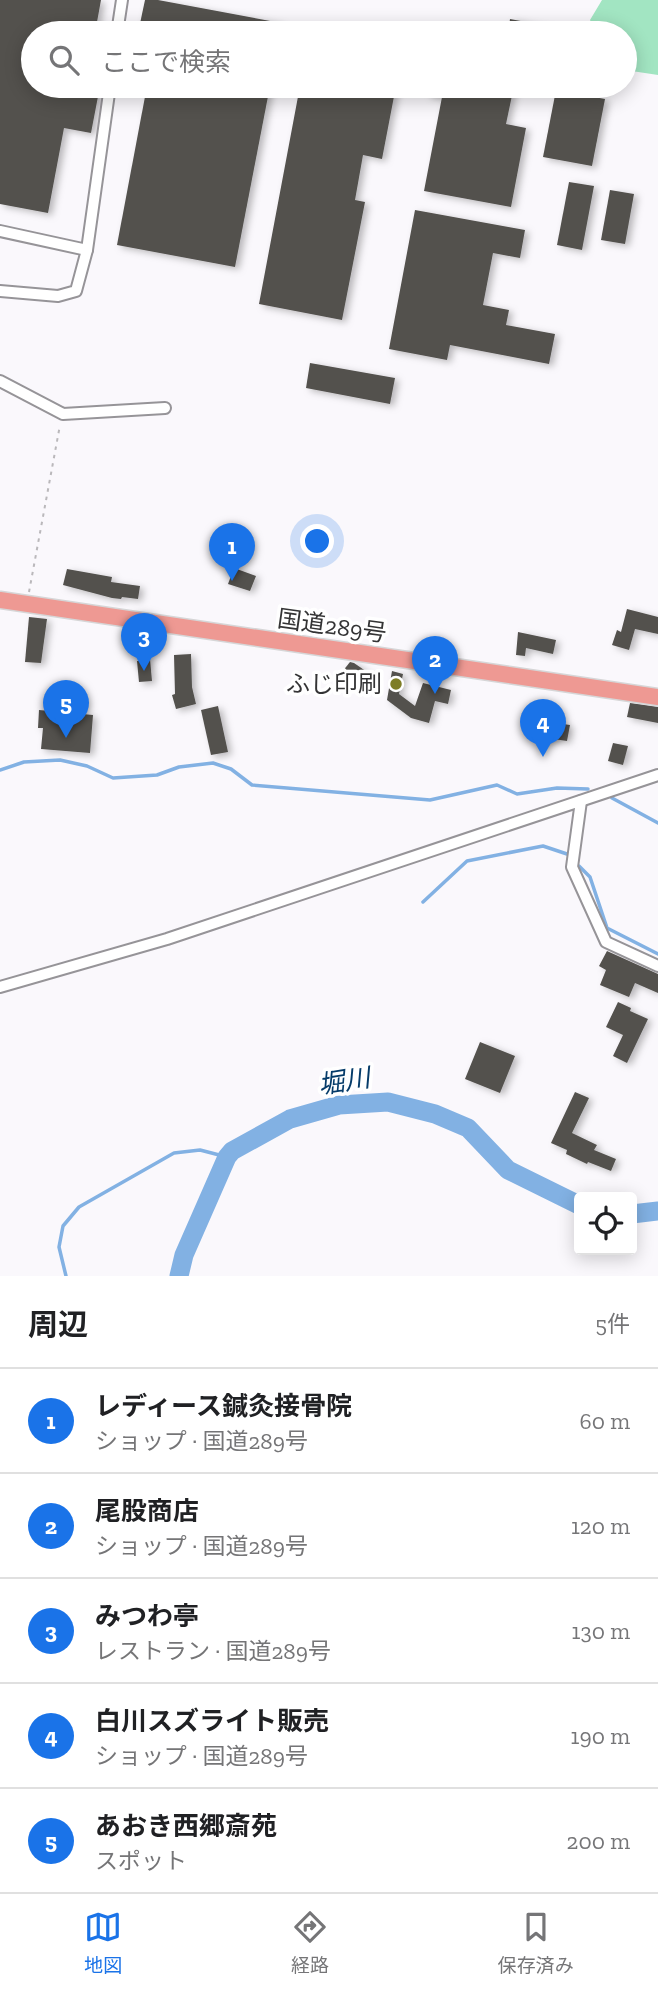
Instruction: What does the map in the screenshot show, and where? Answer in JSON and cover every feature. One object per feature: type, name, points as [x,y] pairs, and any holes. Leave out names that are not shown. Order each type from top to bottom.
[{"type":"highway","name":"国道289号","points":[[0,600],[658,697]]},
{"type":"street","points":[[119,21],[122,0]]},
{"type":"street","points":[[0,290],[58,296],[76,291],[88,250],[108,98]]},
{"type":"street","points":[[0,231],[88,250]]},
{"type":"street","points":[[0,381],[62,414],[165,408]]},
{"type":"street","points":[[0,987],[157,942],[658,775]]},
{"type":"street","points":[[581,801],[572,867],[606,942],[658,966]]},
{"type":"path","points":[[27,603],[62,414]]},
{"type":"green space","points":[[602,0],[658,0],[658,75],[637,72],[637,21],[590,20]]},
{"type":"building","points":[[0,0],[101,0],[97,21],[21,21],[21,98],[98,98],[91,133],[64,128],[48,213],[0,204]]},
{"type":"building","points":[[145,0],[158,0],[270,21],[141,21]]},
{"type":"building","points":[[145,98],[268,98],[235,267],[117,245]]},
{"type":"building","points":[[298,98],[394,98],[382,159],[363,155],[355,200],[365,202],[342,320],[259,304]]},
{"type":"building","points":[[442,98],[511,98],[506,124],[526,128],[511,207],[424,191]]},
{"type":"building","points":[[554,98],[605,99],[592,166],[543,157]]},
{"type":"building","points":[[569,182],[594,186],[582,250],[557,245]]},
{"type":"building","points":[[610,190],[634,194],[625,244],[601,240]]},
{"type":"building","points":[[415,210],[525,230],[520,258],[493,253],[483,305],[509,310],[506,325],[555,334],[549,364],[450,345],[447,360],[389,349]]},
{"type":"building","points":[[310,363],[395,378],[390,404],[306,388]]},
{"type":"building","points":[[234,568],[256,576],[250,591],[228,584]]},
{"type":"building","points":[[67,569],[112,577],[111,582],[140,586],[138,599],[112,598],[63,585]]},
{"type":"building","points":[[627,609],[658,617],[658,634],[635,629],[629,650],[612,645],[617,630],[621,632]]},
{"type":"building","points":[[29,617],[47,619],[41,663],[25,662]]},
{"type":"building","points":[[518,632],[556,640],[553,654],[526,648],[525,656],[516,655]]},
{"type":"building","points":[[191,654],[192,687],[196,704],[176,709],[172,695],[175,694],[174,655]]},
{"type":"building","points":[[150,659],[152,681],[139,682],[137,661]]},
{"type":"building","points":[[350,662],[373,676],[364,688],[342,672]]},
{"type":"building","points":[[392,671],[403,674],[399,694],[415,706],[423,683],[451,690],[448,704],[435,701],[429,723],[411,718],[387,700]]},
{"type":"building","points":[[630,703],[658,707],[658,723],[627,717]]},
{"type":"building","points":[[218,706],[228,752],[211,755],[201,710]]},
{"type":"building","points":[[39,710],[93,715],[90,753],[41,749],[43,728],[38,728]]},
{"type":"building","points":[[542,721],[570,725],[567,741],[540,737]]},
{"type":"building","points":[[613,743],[628,746],[623,765],[608,761]]},
{"type":"building","points":[[607,951],[658,974],[658,993],[635,983],[629,997],[600,985],[606,970],[599,966]]},
{"type":"building","points":[[618,1002],[648,1019],[627,1063],[613,1056],[623,1035],[606,1027]]},
{"type":"building","points":[[480,1042],[515,1056],[500,1093],[465,1079]]},
{"type":"building","points":[[575,1092],[589,1098],[572,1133],[597,1145],[594,1150],[616,1159],[611,1171],[588,1162],[587,1164],[551,1143]]},
{"type":"waterway","points":[[0,770],[24,762],[60,760],[87,766],[113,778],[157,775],[179,767],[213,763],[231,769],[252,785],[430,800],[497,785],[517,794],[557,788],[588,789]]},
{"type":"waterway","points":[[612,798],[658,823]]},
{"type":"waterway","points":[[423,902],[467,861],[543,846],[567,854]]},
{"type":"waterway","points":[[579,866],[590,877],[607,928],[658,954]]},
{"type":"waterway","name":"堀川","points":[[179,1276],[184,1255],[232,1151],[290,1119],[339,1105],[388,1102],[435,1114],[468,1128],[508,1170],[574,1203]]},
{"type":"waterway","points":[[66,1276],[59,1247],[63,1226],[79,1207],[174,1153],[200,1150],[227,1157]]},
{"type":"waterway","name":"堀川","points":[[637,1213],[658,1211]]},
{"type":"place","name":"レディース鍼灸接骨院","points":[[232,581]]},
{"type":"place","name":"みつわ亭","points":[[144,671]]},
{"type":"place","name":"ふじ印刷","points":[[396,684]]},
{"type":"place","name":"尾股商店","points":[[435,694]]},
{"type":"place","name":"あおき西郷斎苑","points":[[66,738]]},
{"type":"place","name":"白川スズライト販売","points":[[543,757]]}]
